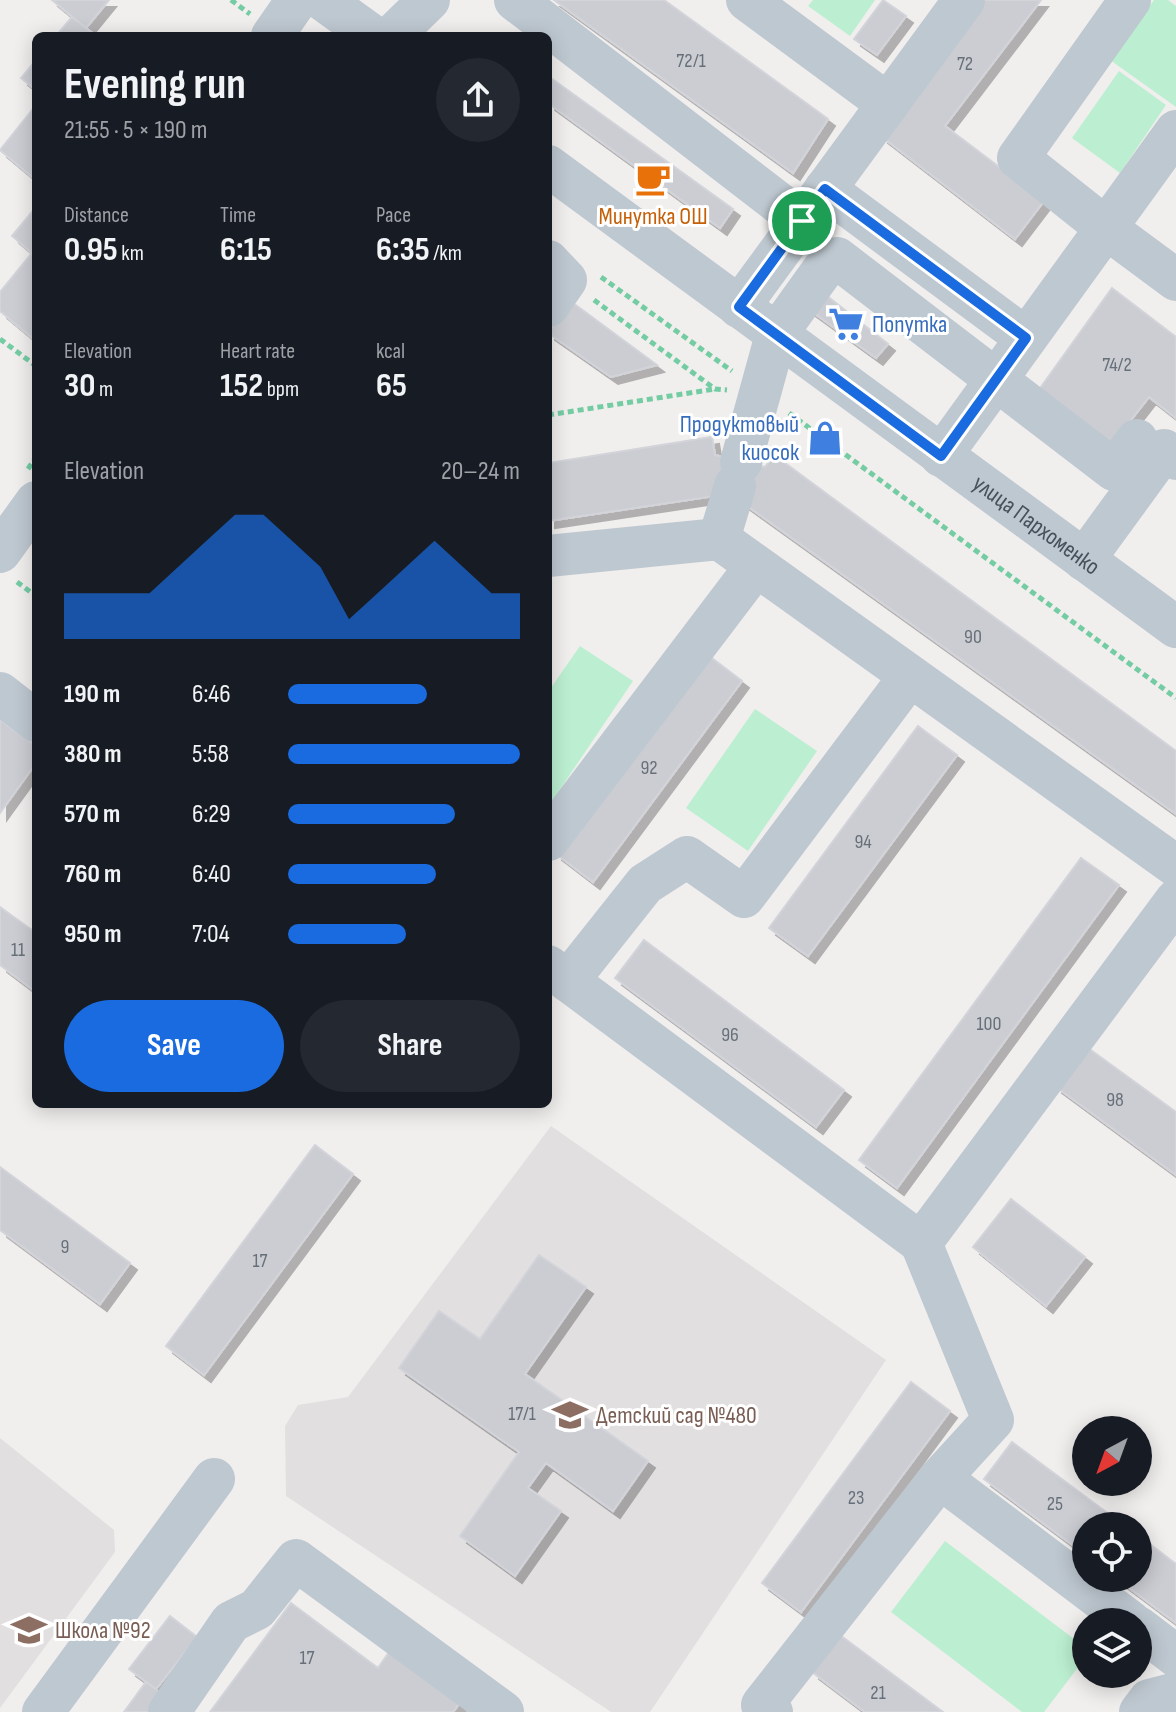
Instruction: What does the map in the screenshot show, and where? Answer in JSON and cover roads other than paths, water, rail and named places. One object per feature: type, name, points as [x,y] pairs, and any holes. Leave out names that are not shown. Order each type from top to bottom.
[{"type":"street","points":[[275,32],[297,0]]},
{"type":"street","points":[[323,0],[367,32]]},
{"type":"street","points":[[396,32],[429,0]]},
{"type":"street","points":[[515,0],[813,205],[1026,338]]},
{"type":"street","points":[[747,0],[888,104]]},
{"type":"street","points":[[739,307],[964,0]]},
{"type":"street","points":[[1130,0],[1018,158],[1176,280]]},
{"type":"street","points":[[941,456],[1176,131]]},
{"type":"street","name":"улица Пархоменко","points":[[552,169],[1176,627]]},
{"type":"street","points":[[719,539],[776,335],[827,264],[837,258],[1114,470],[1137,440]]},
{"type":"street","points":[[1084,560],[1131,509],[1164,450],[1176,459]]},
{"type":"street","points":[[4,538],[32,506]]},
{"type":"street","points":[[552,556],[719,539],[1176,866]]},
{"type":"street","points":[[552,835],[756,566]]},
{"type":"street","points":[[772,1712],[762,1705],[940,1478],[993,1420],[921,1243],[558,973],[645,884],[687,857],[744,897],[910,676]]},
{"type":"street","points":[[0,693],[32,718]]},
{"type":"street","points":[[921,1243],[1176,900]]},
{"type":"street","points":[[940,1478],[1112,1608]]},
{"type":"street","points":[[58,1707],[214,1479]]},
{"type":"street","points":[[169,1712],[231,1622],[257,1609],[296,1560],[503,1712]]},
{"type":"street","points":[[1152,1638],[1176,1656]]},
{"type":"street","points":[[1140,1712],[1149,1700],[1176,1693]]},
{"type":"place","name":"Минутка ОШ","points":[[653,179]]},
{"type":"place","name":"Попутка","points":[[846,324]]},
{"type":"place","name":"Продуктовый киосок","points":[[825,438]]},
{"type":"place","name":"Детский сад №480","points":[[570,1415]]},
{"type":"place","name":"Школа №92","points":[[29,1630]]}]
